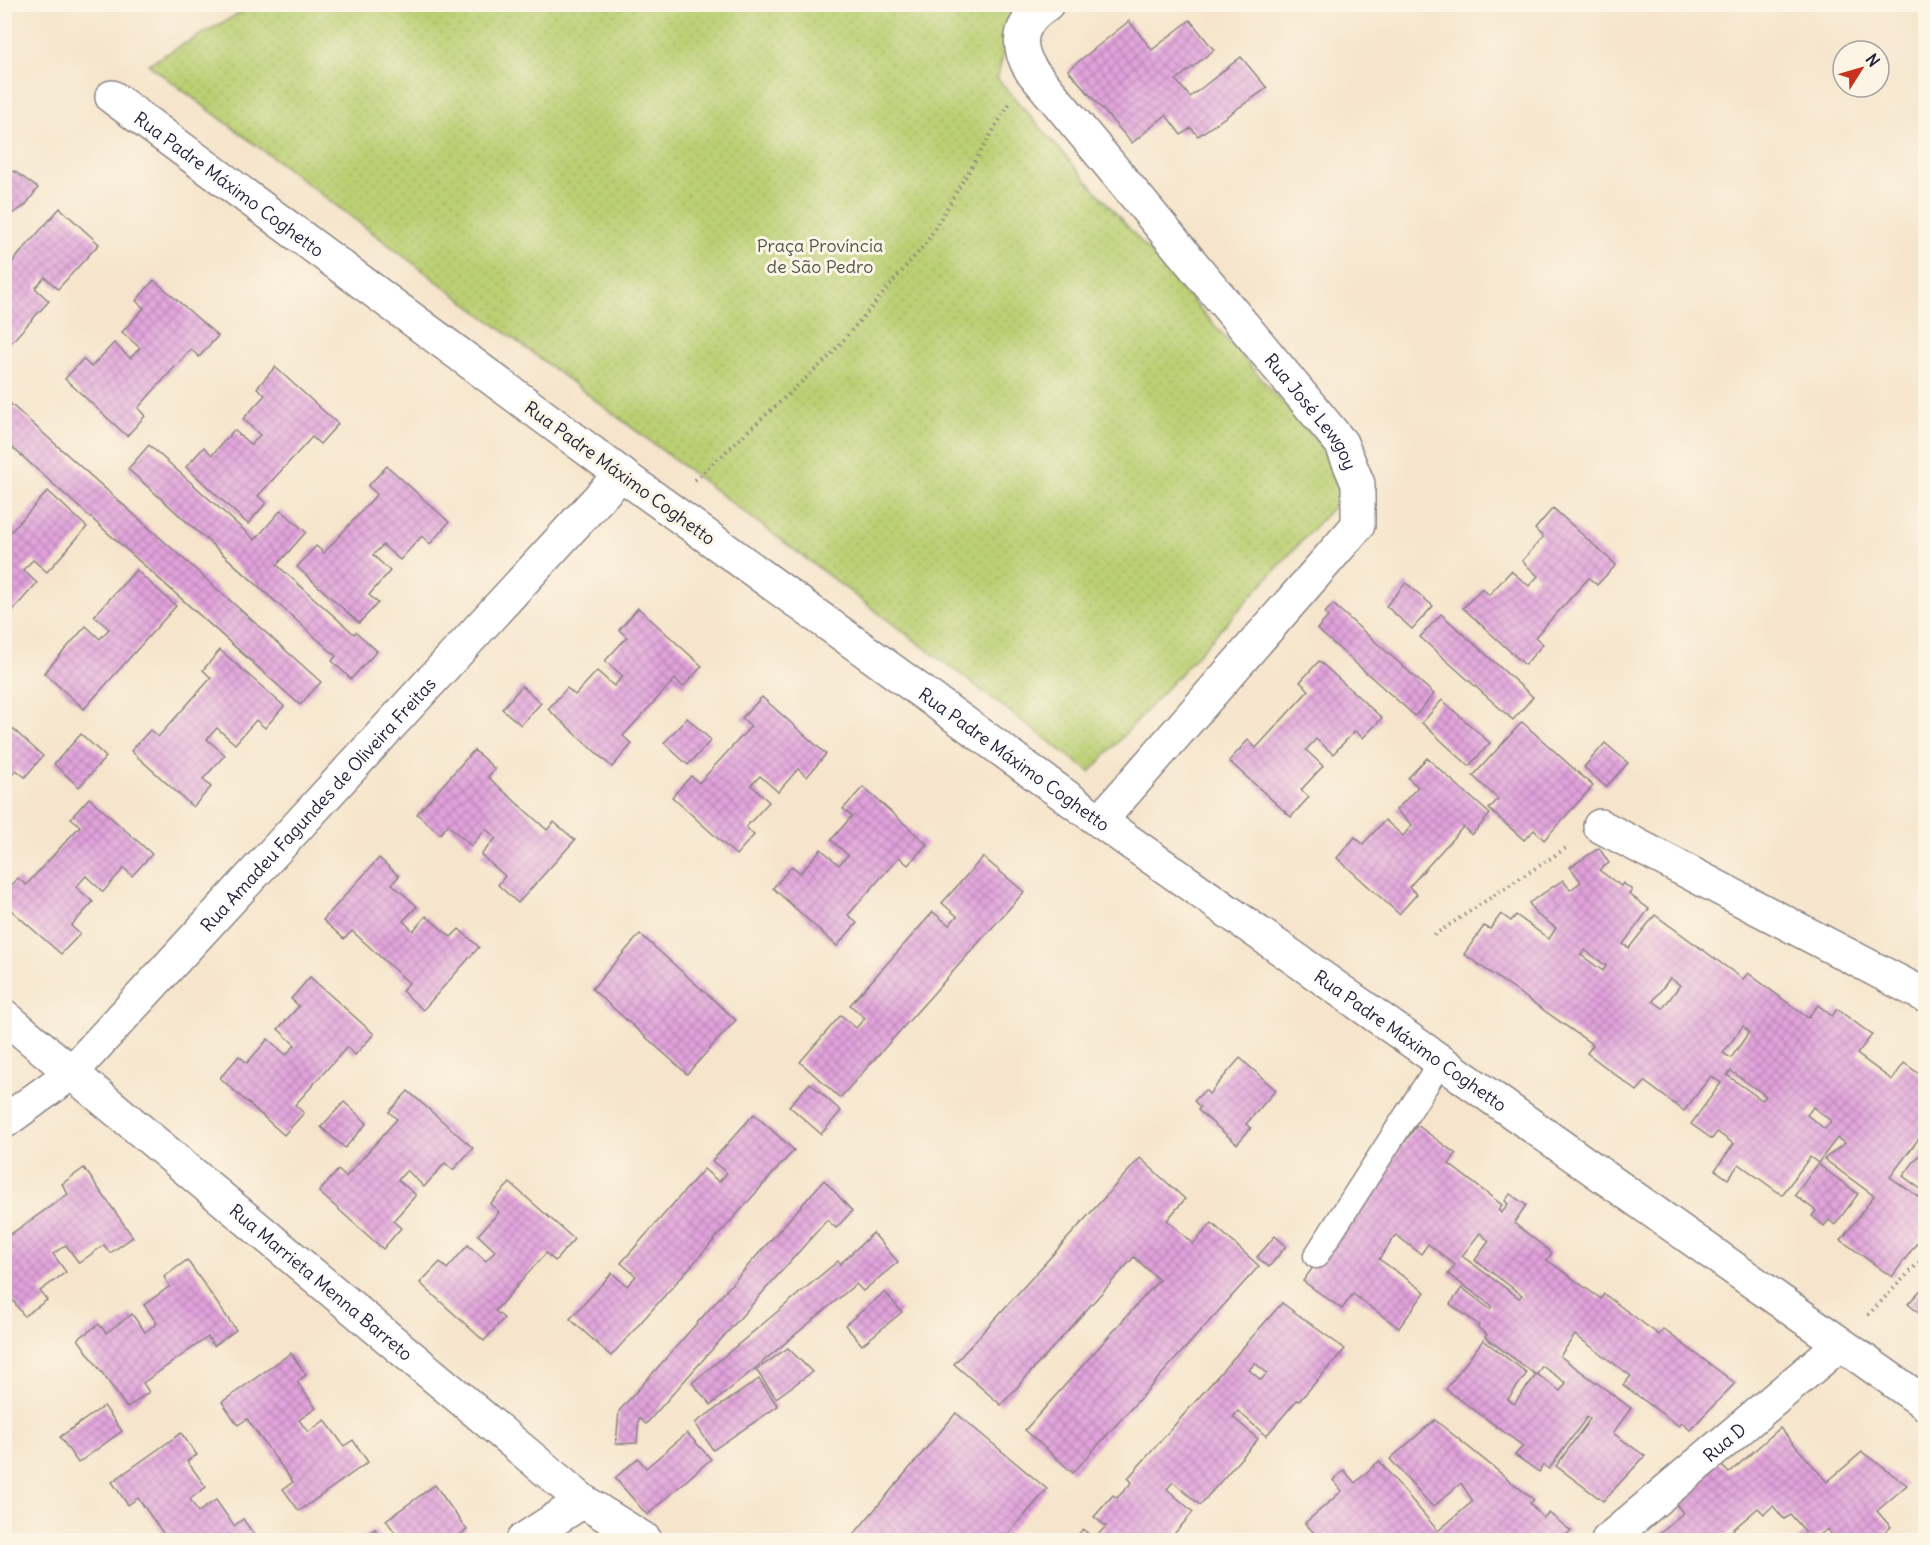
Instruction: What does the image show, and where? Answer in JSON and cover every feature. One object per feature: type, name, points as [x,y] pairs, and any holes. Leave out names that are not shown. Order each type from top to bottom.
[{"type":"street","name":"Rua José Lewgoy","points":[[1047,4],[1028,22],[1020,38],[1022,56],[1031,70],[1341,443],[1358,484],[1358,525],[1100,821]]},
{"type":"street","name":"Rua Padre Máximo Coghetto","points":[[112,97],[666,507],[1100,821],[1839,1345],[1926,1404]]},
{"type":"street","name":"Rua Amadeu Fagundes de Oliveira Freitas","points":[[4,1122],[70,1074],[621,474]]},
{"type":"street","points":[[1600,826],[1926,996]]},
{"type":"street","name":"Rua Marrieta Menna Barreto","points":[[4,1016],[70,1074],[583,1501],[645,1540]]},
{"type":"street","name":"Rua D","points":[[1608,1540],[1839,1345]]},
{"type":"street","points":[[523,1540],[583,1501]]},
{"type":"lane","points":[[1316,1256],[1440,1063]]},
{"type":"path","points":[[666,507],[829,357],[926,243],[1031,70]]},
{"type":"path","points":[[1434,935],[1600,826]]},
{"type":"path","points":[[1839,1345],[1926,1255]]},
{"type":"green space","name":"Praça Província de São Pedro","points":[[254,5],[1017,5],[997,78],[1354,484],[1090,772],[148,64]]},
{"type":"building","points":[[1190,20],[1214,50],[1176,80],[1190,97],[1241,57],[1267,88],[1198,136],[1191,128],[1181,135],[1166,115],[1132,143],[1068,70],[1129,21],[1152,50]]},
{"type":"building","points":[[14,171],[38,188],[25,206],[5,218],[5,177]]},
{"type":"building","points":[[60,208],[99,244],[58,289],[45,277],[35,288],[49,301],[8,346],[5,343],[5,270]]},
{"type":"building","points":[[154,280],[218,336],[199,357],[191,349],[138,408],[145,416],[127,436],[65,379],[83,359],[91,367],[114,343],[130,358],[140,348],[122,332],[144,308],[136,301]]},
{"type":"building","points":[[275,367],[338,424],[320,444],[312,437],[258,496],[266,503],[248,524],[186,467],[204,447],[212,455],[234,430],[251,445],[260,435],[243,419],[265,395],[257,388]]},
{"type":"building","points":[[4,398],[321,682],[300,705],[4,440]]},
{"type":"building","points":[[149,445],[255,540],[281,510],[306,532],[277,565],[354,634],[356,632],[377,651],[351,679],[332,661],[336,656],[128,469]]},
{"type":"building","points":[[387,466],[449,522],[430,544],[422,536],[400,560],[383,545],[373,555],[390,571],[369,595],[378,603],[359,623],[297,567],[316,546],[324,553],[377,494],[368,486]]},
{"type":"building","points":[[48,491],[87,527],[47,572],[33,560],[23,570],[37,583],[4,620],[4,539]]},
{"type":"building","points":[[1553,508],[1616,565],[1597,585],[1589,578],[1535,637],[1543,644],[1525,665],[1463,608],[1482,588],[1489,595],[1511,571],[1529,586],[1538,576],[1522,561],[1543,537],[1535,529]]},
{"type":"building","points":[[136,570],[176,606],[84,709],[44,673],[86,626],[100,639],[109,629],[94,616]]},
{"type":"building","points":[[1406,583],[1433,606],[1412,629],[1386,606]]},
{"type":"building","points":[[1333,604],[1434,694],[1415,716],[1317,629],[1328,617],[1325,613]]},
{"type":"building","points":[[638,608],[702,666],[683,687],[675,679],[623,736],[632,744],[612,767],[548,709],[567,688],[575,695],[597,671],[614,686],[623,676],[605,661],[627,637],[619,630]]},
{"type":"building","points":[[1441,614],[1533,697],[1513,720],[1420,637]]},
{"type":"building","points":[[220,650],[284,706],[265,728],[256,720],[235,744],[217,728],[207,739],[225,755],[203,779],[211,787],[193,807],[131,751],[150,730],[158,737],[211,678],[203,670]]},
{"type":"building","points":[[1319,661],[1382,718],[1363,738],[1355,731],[1333,754],[1316,739],[1306,750],[1323,766],[1301,790],[1309,797],[1291,817],[1229,761],[1248,740],[1256,748],[1309,690],[1300,682]]},
{"type":"building","points":[[522,686],[541,703],[521,725],[502,709]]},
{"type":"building","points":[[762,697],[826,754],[807,777],[798,769],[778,792],[760,776],[751,785],[769,802],[746,827],[754,835],[736,855],[672,797],[691,776],[699,783],[751,726],[742,718]]},
{"type":"building","points":[[1442,700],[1490,743],[1469,766],[1422,723]]},
{"type":"building","points":[[687,718],[711,740],[688,765],[664,743]]},
{"type":"building","points":[[4,721],[43,756],[25,777],[16,770],[4,783]]},
{"type":"building","points":[[1522,722],[1593,786],[1544,840],[1534,830],[1524,840],[1489,809],[1498,799],[1473,776]]},
{"type":"building","points":[[81,734],[106,757],[79,787],[54,764]]},
{"type":"building","points":[[1605,743],[1628,763],[1606,787],[1584,767]]},
{"type":"building","points":[[474,750],[495,769],[488,777],[547,830],[554,822],[575,840],[518,903],[498,885],[505,876],[481,855],[496,838],[486,829],[471,846],[448,825],[440,834],[417,814]]},
{"type":"building","points":[[1427,758],[1490,814],[1472,835],[1463,827],[1409,887],[1417,894],[1399,914],[1337,858],[1355,837],[1363,844],[1385,820],[1403,836],[1412,825],[1396,810],[1418,787],[1408,778]]},
{"type":"building","points":[[863,787],[927,844],[908,865],[899,857],[848,915],[857,923],[837,946],[773,888],[792,866],[800,873],[821,849],[839,865],[848,855],[831,840],[852,816],[843,809]]},
{"type":"building","points":[[89,798],[152,854],[132,876],[124,868],[103,892],[86,876],[76,887],[93,902],[71,926],[80,934],[61,954],[4,904],[4,893],[18,878],[26,885],[80,826],[71,818]]},
{"type":"building","points":[[1599,848],[1609,863],[1599,870],[1621,886],[1623,883],[1632,890],[1629,894],[1649,909],[1623,944],[1629,948],[1655,915],[1743,979],[1748,973],[1808,1018],[1818,1005],[1832,1016],[1837,1009],[1872,1035],[1857,1054],[1892,1080],[1904,1063],[1926,1079],[1926,1129],[1890,1177],[1926,1202],[1926,1239],[1922,1236],[1892,1277],[1841,1240],[1874,1196],[1824,1159],[1845,1143],[1837,1138],[1818,1163],[1810,1157],[1782,1195],[1739,1164],[1728,1179],[1715,1170],[1734,1144],[1717,1132],[1712,1139],[1691,1124],[1721,1083],[1711,1076],[1684,1111],[1645,1082],[1637,1091],[1587,1053],[1593,1045],[1464,954],[1484,926],[1490,929],[1501,914],[1511,921],[1516,915],[1549,939],[1556,928],[1536,914],[1529,903],[1563,880],[1570,890],[1581,882],[1570,867]],"holes":[[[1585,950],[1606,966],[1603,971],[1581,955]],[[1670,978],[1680,985],[1663,1008],[1653,1001]],[[1743,1026],[1749,1032],[1731,1058],[1723,1053]],[[1731,1071],[1766,1096],[1762,1100],[1727,1075]],[[1813,1107],[1831,1121],[1825,1129],[1807,1115]]]},
{"type":"building","points":[[983,857],[1024,892],[840,1098],[800,1062],[841,1015],[856,1028],[865,1018],[850,1005],[933,912],[949,925],[957,916],[942,903]]},
{"type":"building","points":[[379,858],[399,876],[392,884],[417,906],[403,921],[413,931],[426,916],[451,937],[459,929],[479,947],[423,1010],[402,991],[409,983],[352,931],[344,939],[323,920]]},
{"type":"building","points":[[640,934],[736,1020],[687,1074],[592,989]]},
{"type":"building","points":[[310,977],[374,1034],[355,1055],[347,1047],[295,1105],[304,1113],[284,1135],[220,1078],[239,1056],[247,1063],[268,1039],[286,1055],[295,1045],[278,1029],[299,1006],[291,999]]},
{"type":"building","points":[[1240,1058],[1276,1090],[1246,1124],[1251,1128],[1237,1144],[1198,1110],[1200,1107],[1194,1101],[1205,1090],[1209,1094]]},
{"type":"building","points":[[810,1083],[841,1111],[821,1134],[789,1106]]},
{"type":"building","points":[[408,1091],[473,1148],[453,1170],[445,1163],[424,1187],[407,1170],[398,1180],[416,1195],[393,1221],[401,1228],[383,1249],[319,1192],[338,1170],[346,1177],[397,1119],[389,1112]]},
{"type":"building","points":[[344,1102],[367,1123],[345,1148],[321,1127]]},
{"type":"building","points":[[754,1114],[794,1150],[611,1356],[570,1319],[612,1273],[627,1286],[636,1276],[621,1263],[704,1169],[719,1182],[727,1173],[712,1161]]},
{"type":"building","points":[[1417,1125],[1456,1154],[1449,1164],[1502,1205],[1498,1210],[1501,1213],[1508,1204],[1505,1201],[1510,1194],[1526,1205],[1514,1223],[1552,1253],[1547,1260],[1601,1299],[1604,1294],[1659,1335],[1663,1329],[1735,1383],[1690,1430],[1682,1423],[1679,1426],[1623,1385],[1631,1376],[1575,1335],[1560,1356],[1631,1408],[1613,1433],[1645,1456],[1603,1501],[1556,1466],[1590,1419],[1587,1417],[1549,1469],[1543,1465],[1539,1472],[1515,1455],[1523,1446],[1446,1389],[1483,1340],[1527,1373],[1508,1399],[1514,1404],[1536,1375],[1485,1337],[1487,1334],[1477,1327],[1479,1325],[1450,1304],[1462,1288],[1490,1309],[1492,1306],[1448,1274],[1455,1265],[1428,1244],[1421,1254],[1396,1235],[1379,1259],[1425,1292],[1399,1328],[1353,1294],[1342,1309],[1303,1281]],"holes":[[[1480,1233],[1489,1241],[1475,1260],[1522,1295],[1519,1298],[1462,1256]],[[1542,1366],[1566,1383],[1560,1391],[1537,1374]]]},
{"type":"building","points":[[1926,1146],[1926,1193],[1903,1176]]},
{"type":"building","points":[[1140,1158],[1185,1199],[1167,1220],[1193,1244],[1212,1223],[1259,1266],[1073,1473],[1025,1430],[1159,1280],[1134,1257],[1001,1405],[954,1364]]},
{"type":"building","points":[[1818,1164],[1858,1194],[1835,1225],[1829,1220],[1824,1226],[1812,1216],[1816,1211],[1795,1195]]},
{"type":"building","points":[[84,1168],[133,1237],[110,1253],[104,1245],[79,1263],[66,1245],[53,1254],[66,1272],[40,1291],[47,1300],[24,1316],[4,1288],[4,1239],[68,1194],[62,1184]]},
{"type":"building","points":[[824,1180],[852,1211],[836,1228],[827,1220],[646,1424],[639,1418],[637,1443],[616,1444],[619,1411]]},
{"type":"building","points":[[510,1183],[574,1239],[555,1261],[546,1253],[495,1311],[504,1318],[484,1341],[420,1283],[440,1262],[447,1269],[468,1245],[486,1261],[495,1251],[478,1235],[499,1212],[490,1204]]},
{"type":"building","points":[[873,1233],[898,1262],[863,1291],[856,1284],[711,1405],[692,1383],[838,1261],[840,1264]]},
{"type":"building","points":[[1275,1236],[1286,1246],[1269,1267],[1257,1257]]},
{"type":"building","points":[[187,1260],[236,1330],[214,1346],[208,1337],[143,1383],[149,1392],[127,1408],[78,1339],[99,1324],[106,1333],[132,1314],[145,1332],[157,1323],[144,1305],[170,1286],[164,1277]]},
{"type":"building","points":[[1926,1284],[1926,1319],[1908,1304]]},
{"type":"building","points":[[885,1292],[902,1312],[862,1345],[845,1325]]},
{"type":"building","points":[[1282,1303],[1345,1349],[1266,1436],[1238,1411],[1233,1417],[1258,1439],[1200,1505],[1173,1482],[1167,1489],[1193,1512],[1169,1540],[1073,1540],[1083,1529],[1094,1539],[1106,1526],[1094,1517],[1113,1495],[1117,1498],[1132,1482],[1128,1478]],"holes":[[[1255,1363],[1267,1373],[1261,1380],[1249,1370]]]},
{"type":"building","points":[[788,1348],[812,1372],[776,1398],[756,1370]]},
{"type":"building","points":[[291,1353],[306,1375],[297,1382],[316,1408],[299,1420],[308,1432],[325,1420],[344,1446],[353,1440],[368,1462],[299,1511],[283,1489],[293,1482],[247,1419],[238,1425],[222,1402]]},
{"type":"building","points":[[759,1379],[778,1406],[713,1450],[695,1423]]},
{"type":"building","points":[[104,1406],[122,1431],[78,1463],[60,1437]]},
{"type":"building","points":[[956,1413],[1047,1489],[1003,1540],[849,1540]]},
{"type":"building","points":[[1435,1420],[1534,1500],[1530,1503],[1543,1518],[1549,1513],[1571,1531],[1559,1540],[1432,1540],[1427,1534],[1419,1540],[1307,1540],[1315,1534],[1305,1523],[1342,1491],[1333,1480],[1344,1470],[1355,1483],[1379,1461],[1438,1531],[1473,1501],[1461,1483],[1433,1507],[1390,1459]]},
{"type":"building","points":[[1780,1428],[1827,1482],[1862,1452],[1907,1485],[1877,1511],[1891,1527],[1876,1540],[1826,1540],[1832,1536],[1827,1529],[1814,1540],[1796,1540],[1806,1532],[1791,1515],[1784,1519],[1773,1506],[1764,1514],[1758,1508],[1721,1540],[1651,1540],[1683,1513],[1672,1499],[1717,1461],[1729,1473]]},
{"type":"building","points":[[181,1433],[197,1455],[187,1461],[206,1487],[190,1499],[198,1512],[216,1500],[234,1526],[243,1519],[258,1540],[168,1540],[138,1498],[128,1505],[112,1482]]},
{"type":"building","points":[[687,1433],[711,1459],[647,1515],[615,1478],[638,1458],[646,1468]]},
{"type":"building","points":[[435,1485],[467,1530],[452,1540],[390,1540],[397,1535],[386,1520]]},
{"type":"building","points":[[375,1529],[383,1540],[358,1540]]}]
